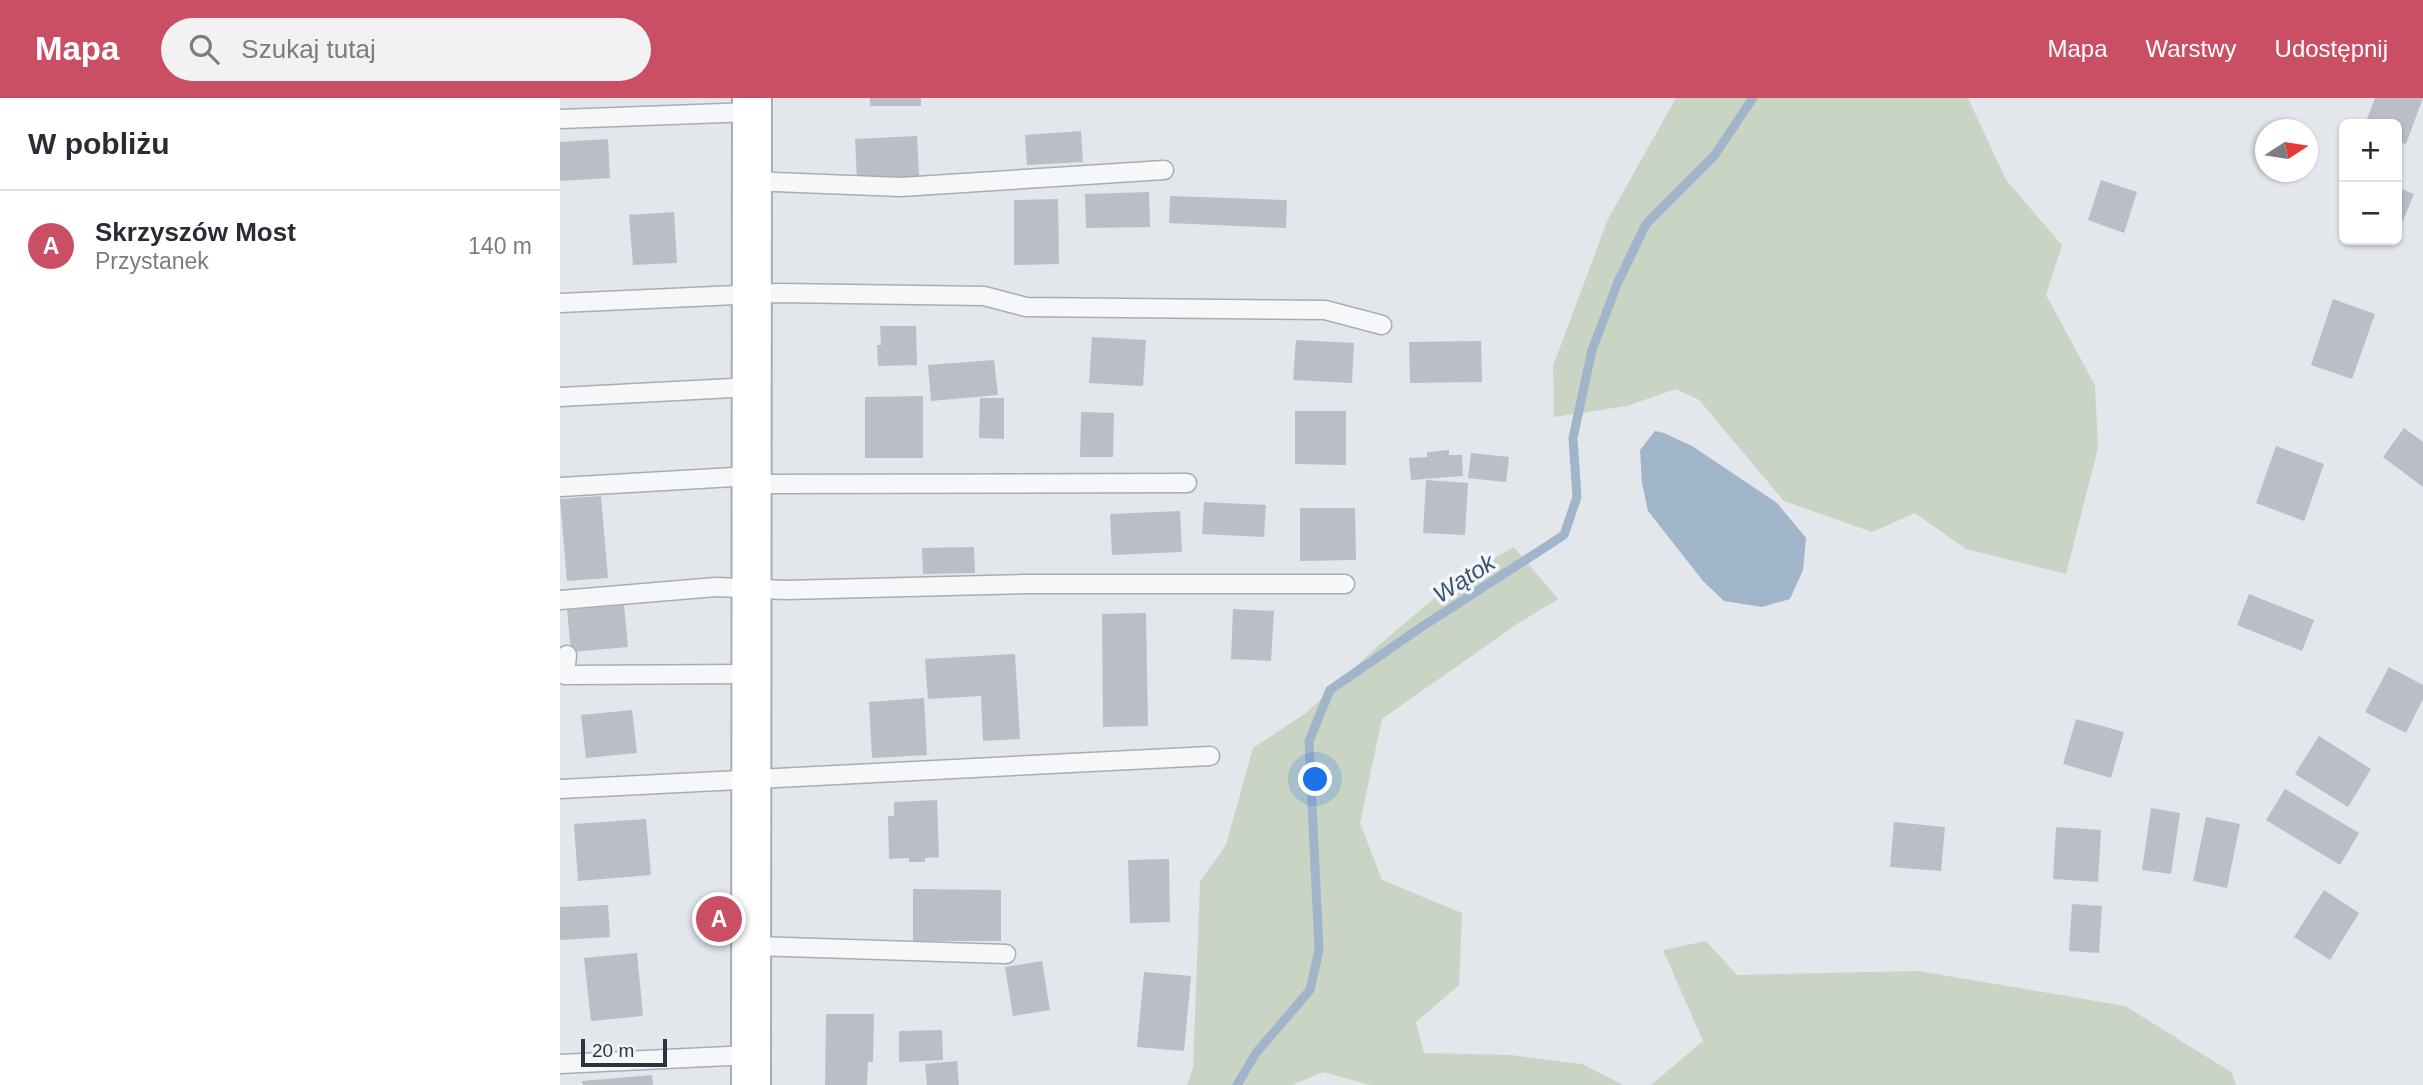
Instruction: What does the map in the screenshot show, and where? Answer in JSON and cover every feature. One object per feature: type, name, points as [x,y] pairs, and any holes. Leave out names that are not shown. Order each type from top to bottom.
[{"type":"street","points":[[750,1070],[752,105]]},
{"type":"lane","points":[[560,119],[752,105]]},
{"type":"lane","points":[[751,181],[901,187],[1164,170]]},
{"type":"lane","points":[[560,303],[752,293],[984,296],[1026,307],[1325,310],[1382,325]]},
{"type":"lane","points":[[560,397],[752,387]]},
{"type":"lane","points":[[560,487],[750,480],[1187,483]]},
{"type":"lane","points":[[560,600],[716,587],[786,590],[1024,584],[1345,584]]},
{"type":"lane","points":[[566,655],[565,675],[751,674]]},
{"type":"lane","points":[[560,789],[1210,756]]},
{"type":"lane","points":[[751,946],[1006,954]]},
{"type":"lane","points":[[560,1064],[750,1070]]},
{"type":"green space","points":[[1676,98],[1968,98],[2006,180],[2062,245],[2046,295],[2095,385],[2098,448],[2066,574],[1966,549],[1915,513],[1872,532],[1784,501],[1699,400],[1676,389],[1627,406],[1554,417],[1553,366],[1608,219]]},
{"type":"green space","points":[[1514,547],[1558,599],[1517,624],[1382,719],[1360,823],[1382,880],[1462,913],[1459,985],[1416,1022],[1424,1053],[1511,1055],[1582,1064],[1623,1085],[1370,1085],[1323,1072],[1292,1085],[1187,1085],[1193,1068],[1200,882],[1226,845],[1253,748],[1306,713],[1378,646],[1451,584]]},
{"type":"green space","points":[[1706,941],[1737,975],[1918,971],[2125,1006],[2231,1072],[2236,1085],[1651,1085],[1703,1041],[1663,950]]},
{"type":"water","points":[[1655,431],[1692,446],[1777,503],[1806,538],[1803,570],[1790,599],[1762,607],[1724,601],[1703,581],[1648,511],[1642,483],[1640,450]]},
{"type":"building","points":[[870,98],[921,98],[921,106],[870,106]]},
{"type":"building","points":[[2375,98],[2423,98],[2406,144],[2402,143],[2402,119],[2367,119]]},
{"type":"building","points":[[1081,131],[1083,162],[1027,165],[1025,135]]},
{"type":"building","points":[[917,136],[919,176],[857,179],[855,139]]},
{"type":"building","points":[[608,139],[610,178],[560,181],[560,142]]},
{"type":"building","points":[[2101,180],[2137,192],[2124,233],[2088,220]]},
{"type":"building","points":[[2402,189],[2414,194],[2402,223]]},
{"type":"building","points":[[1149,192],[1150,227],[1086,228],[1085,194]]},
{"type":"building","points":[[1170,196],[1287,200],[1286,228],[1169,223]]},
{"type":"building","points":[[1058,199],[1059,264],[1014,265],[1014,200]]},
{"type":"building","points":[[674,212],[677,263],[633,265],[629,215]]},
{"type":"building","points":[[2333,299],[2375,314],[2352,379],[2311,365]]},
{"type":"building","points":[[880,326],[916,326],[917,365],[878,366]]},
{"type":"building","points":[[1092,337],[1146,340],[1143,386],[1089,383]]},
{"type":"building","points":[[1296,340],[1354,343],[1352,383],[1293,380]]},
{"type":"building","points":[[1481,341],[1482,382],[1410,383],[1409,342]]},
{"type":"building","points":[[994,360],[998,395],[931,401],[928,365]]},
{"type":"building","points":[[923,396],[923,458],[865,458],[865,397]]},
{"type":"building","points":[[980,398],[1004,398],[1004,439],[979,438]]},
{"type":"building","points":[[1295,411],[1346,411],[1346,465],[1295,464]]},
{"type":"building","points":[[1081,412],[1114,413],[1113,457],[1080,457]]},
{"type":"building","points":[[2404,428],[2423,442],[2423,487],[2383,457]]},
{"type":"building","points":[[2276,446],[2324,464],[2304,521],[2256,503]]},
{"type":"building","points":[[1449,450],[1449,455],[1462,455],[1463,476],[1411,480],[1409,458],[1427,457],[1427,452]]},
{"type":"building","points":[[1471,453],[1509,457],[1506,482],[1468,478]]},
{"type":"building","points":[[1426,480],[1468,483],[1465,535],[1423,533]]},
{"type":"building","points":[[601,496],[608,578],[567,581],[560,499]]},
{"type":"building","points":[[1204,502],[1266,505],[1264,537],[1202,534]]},
{"type":"building","points":[[1300,508],[1355,508],[1356,560],[1300,561]]},
{"type":"building","points":[[1180,511],[1182,552],[1112,555],[1110,514]]},
{"type":"building","points":[[974,547],[975,573],[923,574],[922,548]]},
{"type":"building","points":[[2249,594],[2314,620],[2302,651],[2237,625]]},
{"type":"building","points":[[624,605],[628,647],[571,652],[567,610]]},
{"type":"building","points":[[1233,609],[1274,611],[1271,661],[1231,659]]},
{"type":"building","points":[[1146,613],[1148,726],[1103,727],[1102,614]]},
{"type":"building","points":[[1015,654],[1020,739],[983,741],[981,696],[928,699],[925,659]]},
{"type":"building","points":[[2389,667],[2423,685],[2423,699],[2406,733],[2365,712]]},
{"type":"building","points":[[924,698],[927,755],[872,758],[869,702]]},
{"type":"building","points":[[632,710],[637,753],[586,758],[581,715]]},
{"type":"building","points":[[2076,719],[2124,732],[2111,778],[2063,764]]},
{"type":"building","points":[[2319,736],[2371,769],[2348,807],[2295,774]]},
{"type":"building","points":[[2285,789],[2359,833],[2340,865],[2266,820]]},
{"type":"building","points":[[937,800],[939,857],[925,858],[925,862],[909,862],[909,858],[889,859],[888,816],[894,816],[894,802]]},
{"type":"building","points":[[2151,808],[2180,813],[2171,874],[2142,870]]},
{"type":"building","points":[[2206,817],[2240,824],[2227,888],[2193,881]]},
{"type":"building","points":[[646,819],[651,875],[578,881],[574,824]]},
{"type":"building","points":[[1894,822],[1945,827],[1941,871],[1890,867]]},
{"type":"building","points":[[2056,827],[2101,830],[2098,882],[2053,879]]},
{"type":"building","points":[[1169,859],[1170,922],[1130,923],[1128,860]]},
{"type":"building","points":[[913,889],[1001,890],[1001,941],[913,941]]},
{"type":"building","points":[[2324,890],[2359,913],[2330,960],[2294,937]]},
{"type":"building","points":[[2072,904],[2102,906],[2099,953],[2069,951]]},
{"type":"building","points":[[608,905],[610,937],[560,940],[560,907]]},
{"type":"building","points":[[637,953],[643,1016],[591,1021],[584,958]]},
{"type":"building","points":[[1042,961],[1050,1010],[1013,1016],[1005,967]]},
{"type":"building","points":[[1144,972],[1191,976],[1184,1051],[1137,1047]]},
{"type":"building","points":[[826,1014],[874,1014],[873,1062],[868,1062],[867,1085],[825,1085]]},
{"type":"building","points":[[942,1030],[943,1060],[899,1062],[899,1031]]},
{"type":"building","points":[[957,1061],[959,1085],[927,1085],[925,1064]]},
{"type":"building","points":[[652,1075],[653,1085],[583,1085],[582,1081]]},
{"type":"waterway","name":"Wątok","points":[[1237,1085],[1256,1053],[1310,990],[1319,950],[1309,741],[1330,690],[1564,535],[1577,497],[1573,438],[1592,350],[1618,282],[1646,224],[1714,156],[1753,98]]},
{"type":"place","name":"Skrzyszów Most","points":[[719,919]]}]
